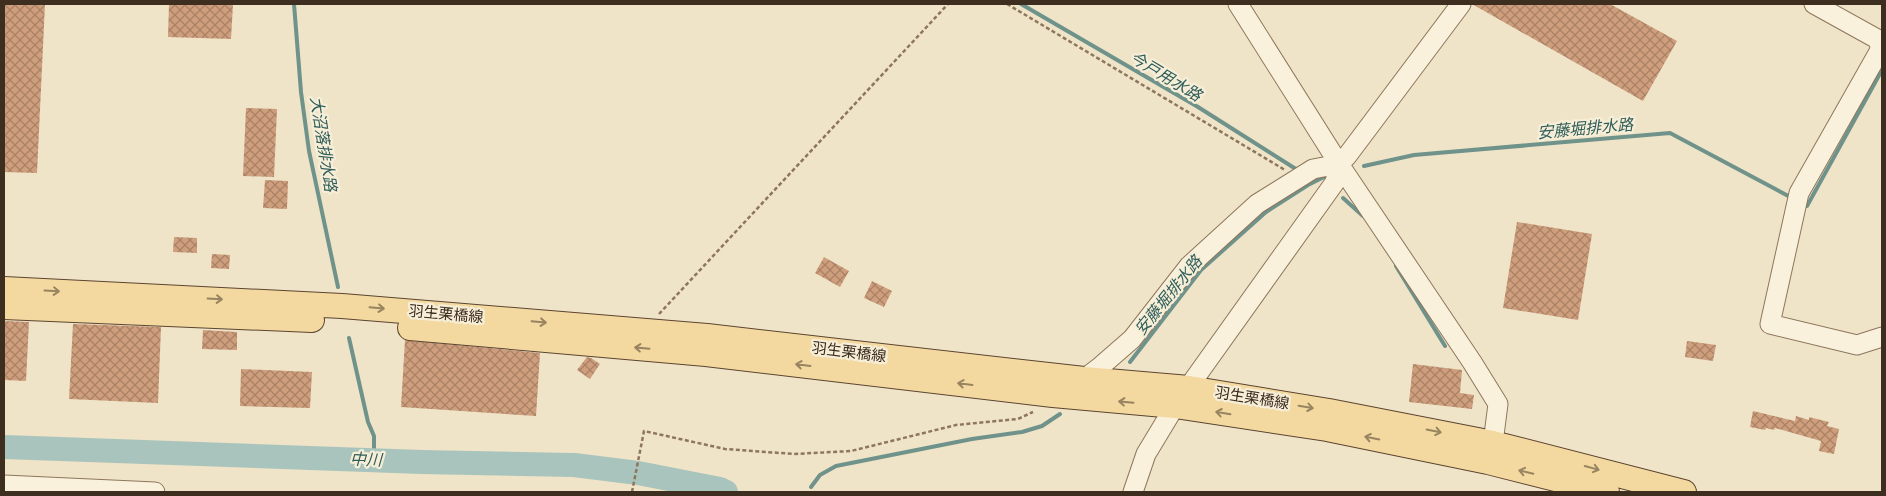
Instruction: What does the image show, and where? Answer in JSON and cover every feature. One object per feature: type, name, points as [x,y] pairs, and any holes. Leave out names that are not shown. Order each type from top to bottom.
[{"type":"main road","name":"羽生栗橋線","points":[[4,289],[342,306],[707,336],[1084,379],[1182,397],[1327,429],[1491,452],[1684,492]]},
{"type":"main road","name":"羽生栗橋線","points":[[4,307],[339,322],[706,354],[1053,395],[1182,397]]},
{"type":"main road","name":"羽生栗橋線","points":[[1491,452],[1607,492]]},
{"type":"street","points":[[1238,4],[1339,164],[1489,388],[1498,404],[1491,452]]},
{"type":"street","points":[[1084,379],[1132,339],[1189,266],[1258,204],[1295,179],[1313,170],[1339,164],[1354,149],[1461,4]]},
{"type":"street","points":[[1814,4],[1879,40],[1880,50],[1798,193],[1770,324],[1857,345],[1882,337]]},
{"type":"street","points":[[1133,492],[1146,454],[1182,397],[1335,182],[1339,164]]},
{"type":"street","points":[[4,485],[155,492]]},
{"type":"path","points":[[643,331],[948,4]]},
{"type":"path","points":[[1007,4],[1285,170],[1295,179]]},
{"type":"path","points":[[632,492],[644,431],[725,449],[794,454],[851,451],[956,425],[1018,419],[1033,412],[1053,395]]},
{"type":"building","points":[[4,4],[45,4],[37,173],[4,172]]},
{"type":"building","points":[[169,4],[233,4],[231,39],[168,37]]},
{"type":"building","points":[[1472,4],[1610,4],[1677,41],[1643,101]]},
{"type":"building","points":[[246,108],[277,109],[274,177],[243,176]]},
{"type":"building","points":[[265,180],[288,181],[287,209],[263,208]]},
{"type":"building","points":[[1517,222],[1592,234],[1578,320],[1503,308]]},
{"type":"building","points":[[174,237],[197,238],[197,253],[173,252]]},
{"type":"building","points":[[212,254],[230,255],[229,269],[211,268]]},
{"type":"building","points":[[824,257],[849,271],[840,287],[815,273]]},
{"type":"building","points":[[872,281],[892,291],[884,307],[864,298]]},
{"type":"building","points":[[4,321],[29,322],[26,381],[4,380]]},
{"type":"building","points":[[73,324],[161,327],[158,403],[69,399]]},
{"type":"building","points":[[203,330],[237,332],[237,350],[202,349]]},
{"type":"building","points":[[405,340],[540,353],[536,416],[401,407]]},
{"type":"building","points":[[1687,341],[1716,345],[1713,361],[1685,357]]},
{"type":"building","points":[[587,357],[600,364],[590,379],[577,370]]},
{"type":"building","points":[[1413,364],[1462,370],[1460,393],[1474,395],[1472,409],[1409,402]]},
{"type":"building","points":[[241,369],[312,372],[310,408],[240,406]]},
{"type":"building","points":[[1753,411],[1795,421],[1796,416],[1809,420],[1809,417],[1829,422],[1827,426],[1839,429],[1834,454],[1819,451],[1821,441],[1775,428],[1774,430],[1766,428],[1765,430],[1750,427]]},
{"type":"waterway","name":"大沼落排水路","points":[[294,4],[301,92],[309,151],[338,287]]},
{"type":"waterway","name":"今戸用水路","points":[[1021,4],[1198,107],[1299,171]]},
{"type":"waterway","name":"安藤堀排水路","points":[[1807,206],[1882,70]]},
{"type":"waterway","name":"安藤堀排水路","points":[[1364,166],[1414,155],[1670,133],[1792,198]]},
{"type":"waterway","name":"安藤堀排水路","points":[[1130,362],[1201,270],[1266,212],[1324,177]]},
{"type":"waterway","name":"今戸用水路","points":[[1343,198],[1363,216]]},
{"type":"waterway","name":"今戸用水路","points":[[1396,266],[1445,346]]},
{"type":"waterway","name":"大沼落排水路","points":[[349,338],[368,422],[374,436],[374,459]]},
{"type":"waterway","name":"安藤堀排水路","points":[[811,487],[820,475],[836,466],[972,439],[1022,432],[1042,426],[1060,414]]},
{"type":"waterway","name":"中川","points":[[4,447],[422,462],[574,465],[638,473],[720,489],[726,492]]}]
